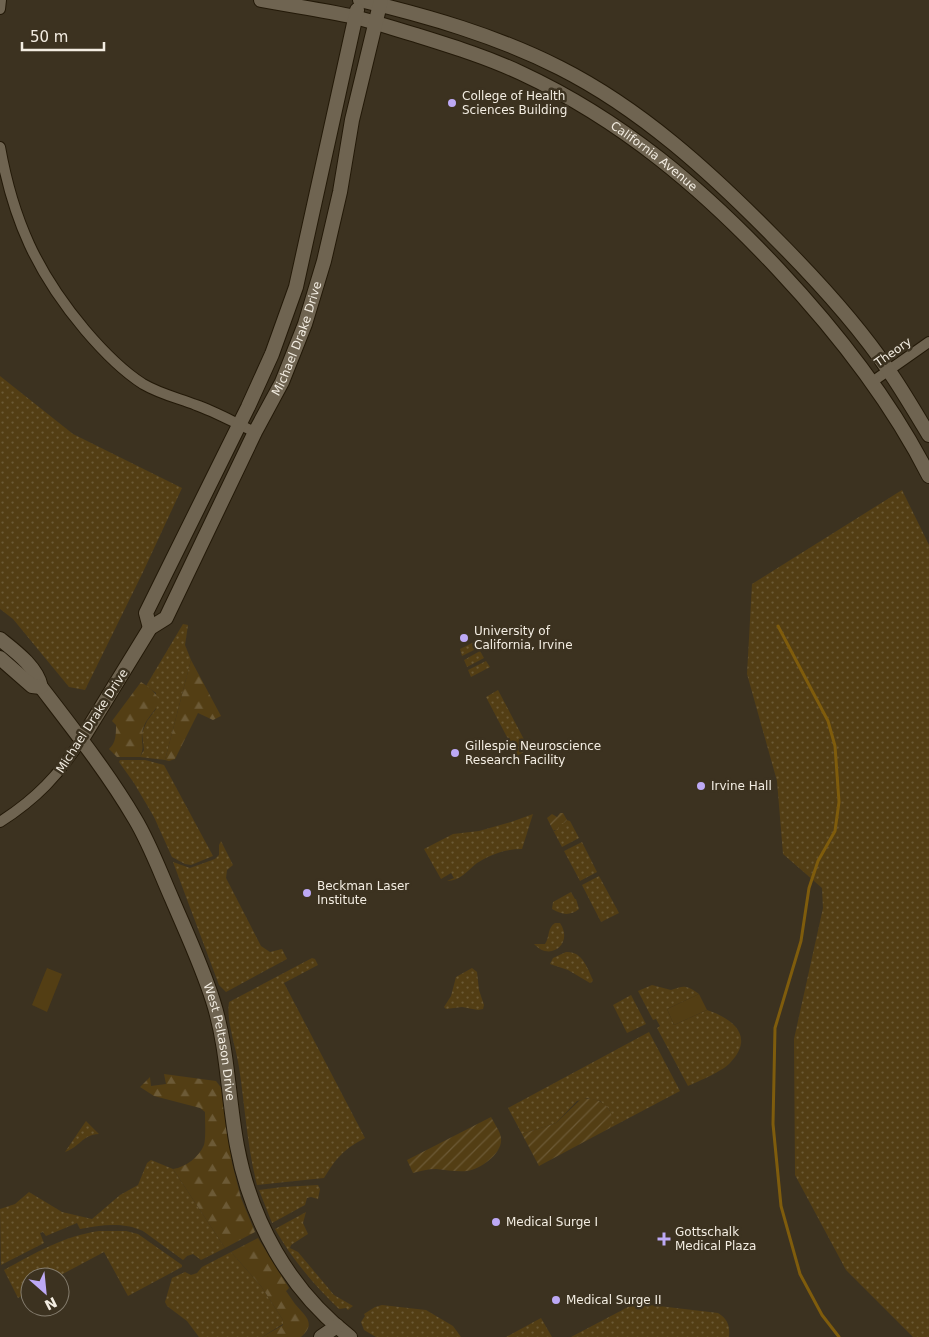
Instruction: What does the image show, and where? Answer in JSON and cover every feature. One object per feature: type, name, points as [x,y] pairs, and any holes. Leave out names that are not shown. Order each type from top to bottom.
[{"type":"street","points":[[0,9],[1,0]]},
{"type":"street","name":"California Avenue","points":[[261,0],[355,17],[461,49],[520,72],[570,98],[608,121],[650,151],[697,189],[750,240],[809,302],[841,340],[872,382],[906,434],[929,476]]},
{"type":"street","name":"California Avenue","points":[[360,0],[380,2],[515,47],[561,69],[612,99],[663,134],[718,181],[794,257],[841,308],[889,370],[929,435]]},
{"type":"street","name":"Michael Drake Drive","points":[[150,628],[146,613],[248,407],[272,354],[296,287],[360,0]]},
{"type":"street","name":"Michael Drake Drive","points":[[0,822],[24,807],[42,791],[71,757],[150,628],[166,618],[255,432],[282,382],[295,350],[324,261],[340,192],[352,120],[380,2]]},
{"type":"street","points":[[0,147],[11,196],[19,223],[29,246],[53,289],[93,340],[117,365],[144,384],[163,394],[198,405],[255,432]]},
{"type":"street","name":"Theory","points":[[872,382],[929,342]]},
{"type":"street","points":[[0,639],[29,665],[40,680],[41,687],[32,686],[0,658]]},
{"type":"street","name":"West Peltason Drive","points":[[41,687],[82,739],[115,786],[136,821],[162,876],[204,976],[213,1002],[222,1042],[228,1074],[236,1145],[247,1191],[257,1217],[270,1244],[292,1277],[336,1326],[350,1337]]},
{"type":"street","points":[[321,1337],[336,1326]]},
{"type":"green space","points":[[0,376],[73,434],[182,488],[85,690],[69,687],[13,619],[0,609]]},
{"type":"green space","points":[[902,490],[929,545],[929,1337],[913,1337],[846,1270],[795,1175],[794,1039],[823,908],[822,888],[783,854],[777,781],[747,674],[752,584]]},
{"type":"green space","points":[[183,624],[188,625],[185,645],[191,660],[165,760],[140,757],[144,750],[142,733],[147,721],[156,709],[156,693],[146,686]]},
{"type":"green space","points":[[474,642],[478,648],[462,656],[460,649]]},
{"type":"green space","points":[[480,651],[484,658],[467,667],[464,660]]},
{"type":"green space","points":[[191,660],[221,716],[213,720],[198,713],[175,759],[169,761],[165,760]]},
{"type":"green space","points":[[486,661],[490,667],[471,677],[468,670]]},
{"type":"green space","points":[[141,682],[152,690],[158,702],[144,725],[140,757],[117,757],[109,749],[116,735],[116,725],[112,721]]},
{"type":"green space","points":[[498,690],[529,749],[517,756],[486,697]]},
{"type":"green space","points":[[120,760],[145,760],[164,765],[213,856],[191,865],[172,857],[154,817],[119,762]]},
{"type":"green space","points":[[560,813],[563,813],[567,820],[564,823],[560,823],[558,830],[553,830],[547,818],[552,814],[557,817]]},
{"type":"green space","points":[[533,814],[522,849],[504,851],[488,857],[452,881],[447,881],[454,878],[451,873],[441,879],[424,849],[453,834],[479,831]]},
{"type":"green space","points":[[567,820],[570,821],[579,838],[562,847],[553,830],[555,831],[559,822],[564,823]]},
{"type":"green space","points":[[221,841],[233,865],[227,870],[226,878],[261,946],[270,952],[282,949],[287,959],[226,992],[219,985],[173,862],[190,868],[215,859],[219,855]]},
{"type":"green space","points":[[582,842],[597,872],[580,881],[564,851]]},
{"type":"green space","points":[[599,876],[619,913],[601,922],[582,885]]},
{"type":"green space","points":[[571,892],[576,899],[579,909],[566,914],[552,909],[553,902]]},
{"type":"green space","points":[[555,923],[560,923],[564,931],[562,944],[553,951],[540,949],[534,944],[545,944],[551,927]]},
{"type":"green space","points":[[566,952],[572,952],[580,957],[593,980],[592,982],[590,983],[568,970],[550,964],[553,958]]},
{"type":"green space","points":[[312,958],[315,959],[318,965],[284,983],[365,1138],[351,1146],[341,1155],[324,1178],[257,1185],[248,1141],[239,1067],[230,1026],[229,1002]]},
{"type":"green space","points":[[47,968],[62,974],[47,1012],[32,1005]]},
{"type":"green space","points":[[472,968],[477,972],[479,990],[484,1005],[483,1009],[462,1007],[446,1009],[444,1007],[451,996],[456,977]]},
{"type":"green space","points":[[652,985],[671,990],[685,987],[699,994],[667,1009],[674,1025],[707,1010],[726,1018],[733,1024],[741,1037],[741,1045],[737,1054],[727,1066],[688,1086],[657,1028],[660,1026],[656,1019],[653,1020],[638,991]]},
{"type":"green space","points":[[699,994],[707,1010],[674,1025],[667,1009]]},
{"type":"green space","points":[[631,995],[646,1024],[627,1033],[613,1005]]},
{"type":"green space","points":[[649,1032],[680,1091],[610,1128],[610,1111],[608,1108],[600,1101],[587,1098],[577,1101],[556,1123],[522,1134],[508,1108]]},
{"type":"green space","points":[[164,1074],[216,1081],[223,1090],[232,1163],[241,1198],[255,1232],[225,1248],[173,1169],[187,1164],[202,1149],[205,1138],[205,1112],[200,1108],[154,1096],[140,1087],[150,1077],[151,1086],[166,1084]]},
{"type":"green space","points":[[581,1099],[595,1100],[607,1107],[612,1117],[610,1128],[539,1166],[522,1134],[556,1123]]},
{"type":"green space","points":[[491,1117],[501,1138],[501,1144],[495,1155],[484,1164],[467,1171],[433,1169],[413,1173],[407,1160]]},
{"type":"green space","points":[[86,1121],[99,1134],[85,1139],[65,1152]]},
{"type":"green space","points":[[151,1160],[173,1169],[225,1248],[201,1260],[193,1254],[183,1260],[143,1231],[135,1228],[112,1225],[80,1229],[77,1223],[46,1236],[43,1232],[40,1233],[44,1243],[1,1265],[0,1209],[15,1204],[29,1192],[62,1212],[92,1219],[120,1195],[138,1185],[147,1163]]},
{"type":"green space","points":[[318,1185],[320,1189],[318,1199],[307,1198],[305,1205],[272,1223],[259,1190]]},
{"type":"green space","points":[[306,1212],[303,1223],[308,1234],[291,1245],[290,1248],[298,1252],[334,1295],[353,1306],[348,1310],[346,1308],[339,1309],[321,1291],[296,1261],[275,1229]]},
{"type":"green space","points":[[126,1231],[138,1234],[182,1265],[182,1267],[128,1296],[104,1252],[70,1270],[70,1267],[20,1267],[20,1297],[18,1298],[4,1270],[62,1241],[86,1233]]},
{"type":"green space","points":[[258,1238],[289,1288],[286,1291],[308,1320],[308,1328],[301,1337],[262,1337],[283,1325],[283,1320],[261,1286],[231,1252]]},
{"type":"green space","points":[[231,1252],[261,1286],[283,1320],[283,1324],[262,1337],[199,1337],[187,1321],[167,1306],[165,1302],[172,1278],[185,1272],[191,1275],[197,1273],[202,1267]]},
{"type":"green space","points":[[642,1304],[718,1313],[728,1323],[729,1337],[571,1337],[628,1307]]},
{"type":"green space","points":[[382,1305],[426,1310],[453,1326],[461,1337],[376,1337],[364,1330],[361,1322],[365,1316],[364,1314]]},
{"type":"green space","points":[[541,1318],[552,1337],[506,1337]]},
{"type":"waterway","points":[[778,626],[828,721],[835,746],[839,802],[835,831],[818,861],[809,888],[801,941],[775,1028],[773,1124],[781,1206],[800,1274],[822,1315],[839,1337]]},
{"type":"place","name":"College of Health Sciences Building","points":[[452,103]]},
{"type":"place","name":"University of California, Irvine","points":[[464,638]]},
{"type":"place","name":"Gillespie Neuroscience Research Facility","points":[[455,753]]},
{"type":"place","name":"Irvine Hall","points":[[701,786]]},
{"type":"place","name":"Beckman Laser Institute","points":[[307,893]]},
{"type":"place","name":"Medical Surge I","points":[[496,1222]]},
{"type":"place","name":"Gottschalk Medical Plaza","points":[[664,1239]]},
{"type":"place","name":"Medical Surge II","points":[[556,1300]]}]
